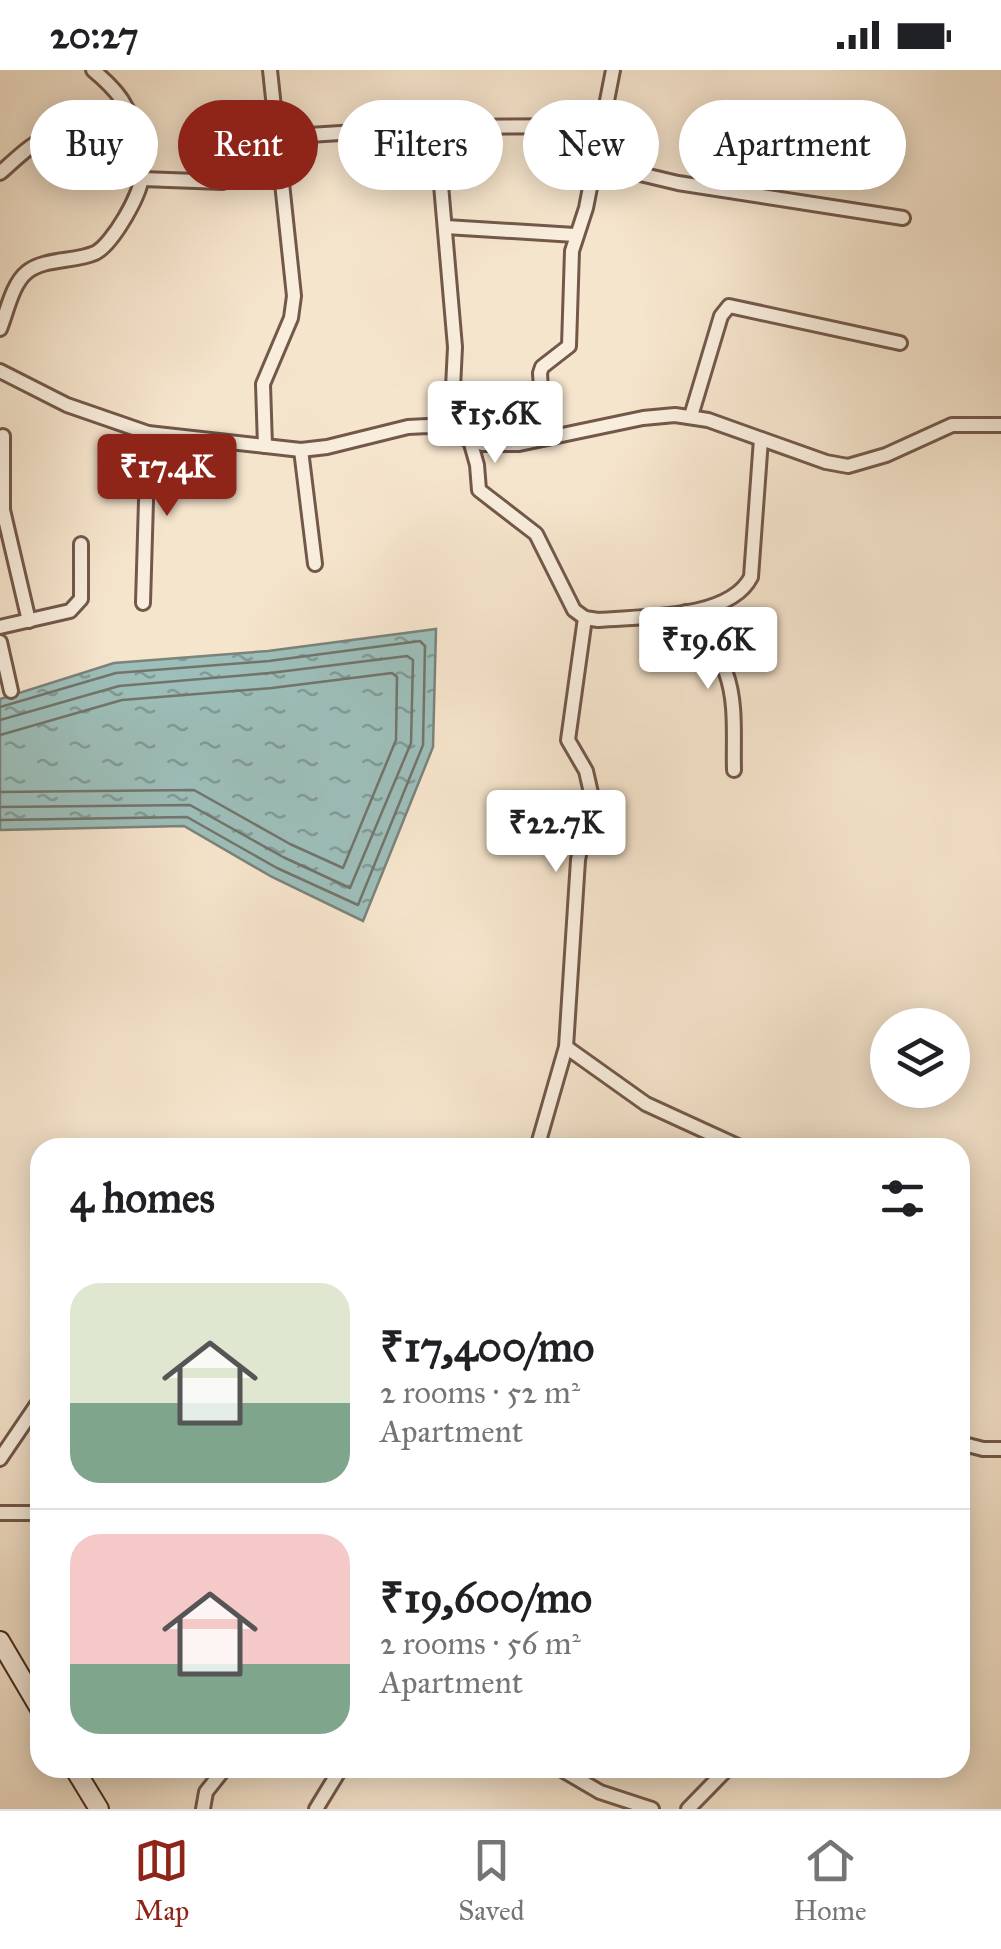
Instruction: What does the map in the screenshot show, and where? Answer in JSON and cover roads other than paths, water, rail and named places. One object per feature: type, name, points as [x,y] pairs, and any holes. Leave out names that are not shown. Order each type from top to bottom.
[{"type":"main road","points":[[0,1641],[30,1692]]},
{"type":"main road","points":[[80,1778],[98,1809]]},
{"type":"street","points":[[93,70],[123,100]]},
{"type":"street","points":[[270,70],[273,100]]},
{"type":"street","points":[[607,100],[613,70]]},
{"type":"street","points":[[0,173],[30,152]]},
{"type":"street","points":[[659,178],[903,218]]},
{"type":"street","points":[[0,329],[18,282],[27,272],[102,249],[136,190]]},
{"type":"street","points":[[265,446],[264,384],[291,318],[294,296],[282,190]]},
{"type":"street","points":[[438,427],[452,408],[455,348],[442,190]]},
{"type":"street","points":[[544,438],[540,373],[568,346],[575,235],[583,222],[589,190]]},
{"type":"street","points":[[446,228],[575,235]]},
{"type":"street","points":[[691,416],[720,316],[729,306],[900,342]]},
{"type":"street","points":[[0,371],[68,405],[148,433],[301,450],[408,427],[438,427],[470,440],[503,445],[643,418],[691,416],[848,466],[886,455],[952,425],[1001,425]]},
{"type":"street","points":[[142,603],[148,433]]},
{"type":"street","points":[[3,436],[1,511],[29,621]]},
{"type":"street","points":[[470,440],[478,465],[479,490],[536,534],[574,610],[585,618],[598,620],[686,612],[735,598],[751,576],[762,438]]},
{"type":"street","points":[[301,450],[315,564]]},
{"type":"street","points":[[0,627],[77,606],[81,544]]},
{"type":"street","points":[[686,612],[727,674],[734,770]]},
{"type":"street","points":[[540,1138],[566,1047],[578,860],[591,793],[586,772],[568,740],[585,618]]},
{"type":"street","points":[[0,642],[11,691]]},
{"type":"street","points":[[566,1047],[646,1104],[720,1138]]},
{"type":"street","points":[[0,1460],[30,1415]]},
{"type":"street","points":[[970,1446],[1001,1449]]},
{"type":"street","points":[[0,1514],[30,1513]]},
{"type":"street","points":[[202,1809],[206,1792],[217,1778]]},
{"type":"street","points":[[316,1809],[335,1778]]},
{"type":"street","points":[[572,1778],[652,1809]]},
{"type":"street","points":[[688,1809],[718,1778]]},
{"type":"water","points":[[436,629],[433,747],[363,921],[272,877],[184,826],[0,830],[0,699],[114,663],[268,651]]}]
